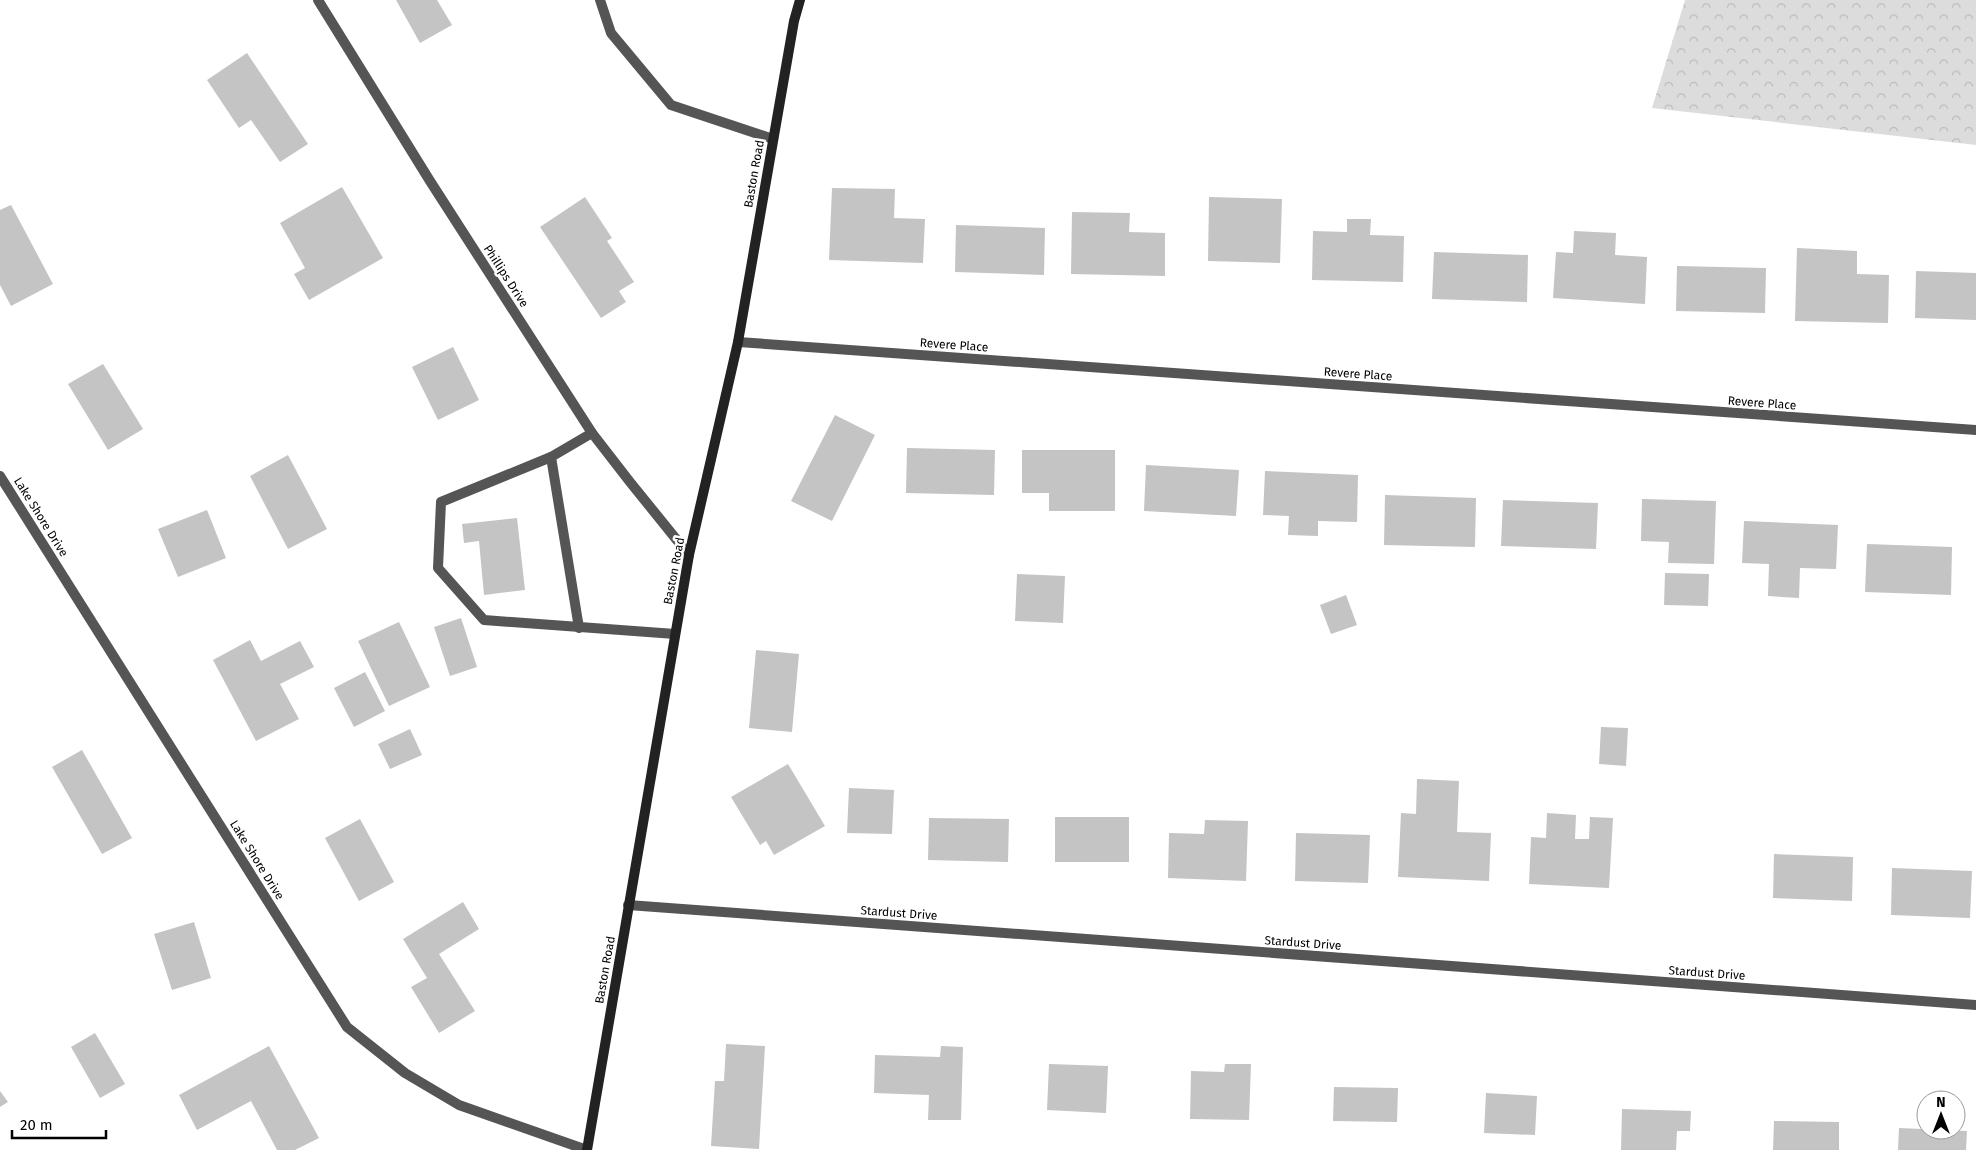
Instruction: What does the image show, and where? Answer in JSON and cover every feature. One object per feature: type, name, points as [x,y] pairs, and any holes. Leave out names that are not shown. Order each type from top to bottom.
[{"type":"main road","name":"Baston Road","points":[[587,1150],[689,555],[738,342],[794,21],[800,0]]},
{"type":"street","name":"Phillips Drive","points":[[318,0],[430,181],[592,433],[689,555]]},
{"type":"street","points":[[600,0],[611,33],[671,105],[773,139]]},
{"type":"street","name":"Revere Place","points":[[738,342],[1976,430]]},
{"type":"street","points":[[592,433],[551,457],[441,502],[438,568],[484,620],[675,634]]},
{"type":"street","points":[[551,457],[579,628]]},
{"type":"street","name":"Lake Shore Drive","points":[[0,476],[347,1027],[405,1073],[459,1105],[587,1150]]},
{"type":"street","name":"Stardust Drive","points":[[628,906],[1976,1005]]},
{"type":"green space","points":[[1685,0],[1976,0],[1976,145],[1652,108]]},
{"type":"building","points":[[396,0],[437,0],[452,25],[420,43]]},
{"type":"building","points":[[247,53],[308,144],[280,162],[251,120],[239,128],[207,80]]},
{"type":"building","points":[[342,187],[383,258],[309,300],[294,274],[305,268],[280,223]]},
{"type":"building","points":[[832,188],[895,189],[894,218],[925,219],[923,263],[829,260]]},
{"type":"building","points":[[585,197],[612,238],[607,241],[634,282],[619,291],[626,302],[601,318],[540,227]]},
{"type":"building","points":[[1209,197],[1282,199],[1280,263],[1208,261]]},
{"type":"building","points":[[11,205],[53,284],[11,306],[0,285],[0,210]]},
{"type":"building","points":[[1072,212],[1130,213],[1129,232],[1165,233],[1165,276],[1071,274]]},
{"type":"building","points":[[1347,219],[1371,219],[1370,235],[1404,236],[1403,282],[1312,280],[1313,231],[1347,232]]},
{"type":"building","points":[[956,225],[1045,228],[1044,275],[955,272]]},
{"type":"building","points":[[1574,231],[1616,233],[1615,255],[1647,257],[1645,304],[1553,298],[1556,252],[1573,253]]},
{"type":"building","points":[[1797,248],[1857,251],[1857,274],[1889,275],[1888,323],[1795,321]]},
{"type":"building","points":[[1434,252],[1528,255],[1527,302],[1432,299]]},
{"type":"building","points":[[1677,266],[1766,268],[1765,313],[1676,311]]},
{"type":"building","points":[[1916,271],[1976,273],[1976,320],[1915,318]]},
{"type":"building","points":[[453,347],[479,400],[438,420],[412,367]]},
{"type":"building","points":[[103,364],[143,429],[108,450],[68,384]]},
{"type":"building","points":[[835,415],[875,435],[832,521],[791,501]]},
{"type":"building","points":[[907,448],[995,450],[994,495],[906,493]]},
{"type":"building","points":[[1022,450],[1115,450],[1115,511],[1049,511],[1049,493],[1022,493]]},
{"type":"building","points":[[288,455],[327,529],[288,549],[250,476]]},
{"type":"building","points":[[1146,465],[1239,470],[1236,516],[1144,511]]},
{"type":"building","points":[[1265,471],[1358,475],[1357,522],[1318,521],[1318,536],[1288,535],[1289,516],[1263,515]]},
{"type":"building","points":[[1385,495],[1476,498],[1475,547],[1384,545]]},
{"type":"building","points":[[1642,499],[1716,501],[1714,564],[1668,563],[1669,542],[1641,541]]},
{"type":"building","points":[[1503,500],[1598,503],[1596,549],[1501,546]]},
{"type":"building","points":[[207,510],[226,558],[178,577],[158,529]]},
{"type":"building","points":[[517,518],[525,590],[484,595],[479,541],[464,543],[462,524]]},
{"type":"building","points":[[1744,521],[1838,525],[1836,569],[1800,568],[1799,598],[1768,596],[1769,564],[1742,563]]},
{"type":"building","points":[[1867,544],[1952,547],[1951,595],[1865,592]]},
{"type":"building","points":[[1665,573],[1709,574],[1708,606],[1664,605]]},
{"type":"building","points":[[1017,574],[1065,576],[1063,623],[1015,621]]},
{"type":"building","points":[[1346,595],[1357,625],[1331,634],[1320,605]]},
{"type":"building","points":[[461,618],[477,667],[450,676],[434,627]]},
{"type":"building","points":[[399,622],[430,687],[389,706],[358,641]]},
{"type":"building","points":[[250,640],[261,661],[300,641],[314,667],[280,684],[299,719],[256,741],[213,660]]},
{"type":"building","points":[[756,650],[799,654],[792,732],[749,728]]},
{"type":"building","points":[[365,672],[385,711],[354,727],[334,688]]},
{"type":"building","points":[[1601,727],[1628,728],[1626,766],[1599,764]]},
{"type":"building","points":[[410,729],[422,755],[390,769],[378,744]]},
{"type":"building","points":[[82,750],[132,838],[102,854],[52,767]]},
{"type":"building","points":[[788,764],[825,826],[774,855],[766,841],[760,845],[731,797]]},
{"type":"building","points":[[1417,779],[1459,781],[1457,832],[1491,833],[1489,881],[1398,877],[1401,813],[1416,814]]},
{"type":"building","points":[[849,788],[894,790],[892,834],[847,833]]},
{"type":"building","points":[[1547,813],[1576,815],[1575,839],[1589,839],[1590,817],[1613,818],[1609,888],[1529,884],[1531,837],[1546,838]]},
{"type":"building","points":[[1055,817],[1129,817],[1129,862],[1055,862]]},
{"type":"building","points":[[929,818],[1009,819],[1008,862],[928,860]]},
{"type":"building","points":[[360,819],[394,882],[359,901],[325,838]]},
{"type":"building","points":[[1205,820],[1248,821],[1246,881],[1168,878],[1169,833],[1204,834]]},
{"type":"building","points":[[1296,833],[1370,835],[1368,883],[1295,881]]},
{"type":"building","points":[[1774,854],[1853,857],[1852,901],[1773,898]]},
{"type":"building","points":[[1892,868],[1972,871],[1970,918],[1891,915]]},
{"type":"building","points":[[463,902],[479,929],[439,954],[475,1011],[439,1033],[411,987],[427,978],[403,939]]},
{"type":"building","points":[[194,922],[211,978],[172,990],[154,934]]},
{"type":"building","points":[[95,1033],[125,1084],[100,1098],[71,1047]]},
{"type":"building","points":[[726,1044],[765,1046],[759,1149],[711,1146],[715,1081],[724,1081]]},
{"type":"building","points":[[269,1046],[319,1138],[295,1150],[277,1150],[251,1101],[197,1130],[179,1095]]},
{"type":"building","points":[[941,1046],[963,1047],[961,1120],[928,1120],[929,1095],[874,1093],[875,1055],[940,1057]]},
{"type":"building","points":[[1049,1064],[1108,1066],[1106,1113],[1047,1110]]},
{"type":"building","points":[[1225,1064],[1251,1064],[1249,1120],[1190,1119],[1191,1071],[1224,1072]]},
{"type":"building","points":[[1334,1087],[1398,1088],[1397,1122],[1333,1121]]},
{"type":"building","points":[[0,1091],[8,1102],[0,1107]]},
{"type":"building","points":[[1486,1093],[1537,1096],[1535,1135],[1484,1133]]},
{"type":"building","points":[[1622,1109],[1691,1111],[1690,1131],[1677,1131],[1676,1150],[1621,1150]]},
{"type":"building","points":[[1774,1121],[1839,1122],[1839,1150],[1773,1150]]},
{"type":"building","points":[[1899,1128],[1916,1129],[1916,1140],[1966,1140],[1967,1131],[1966,1150],[1898,1150]]}]
